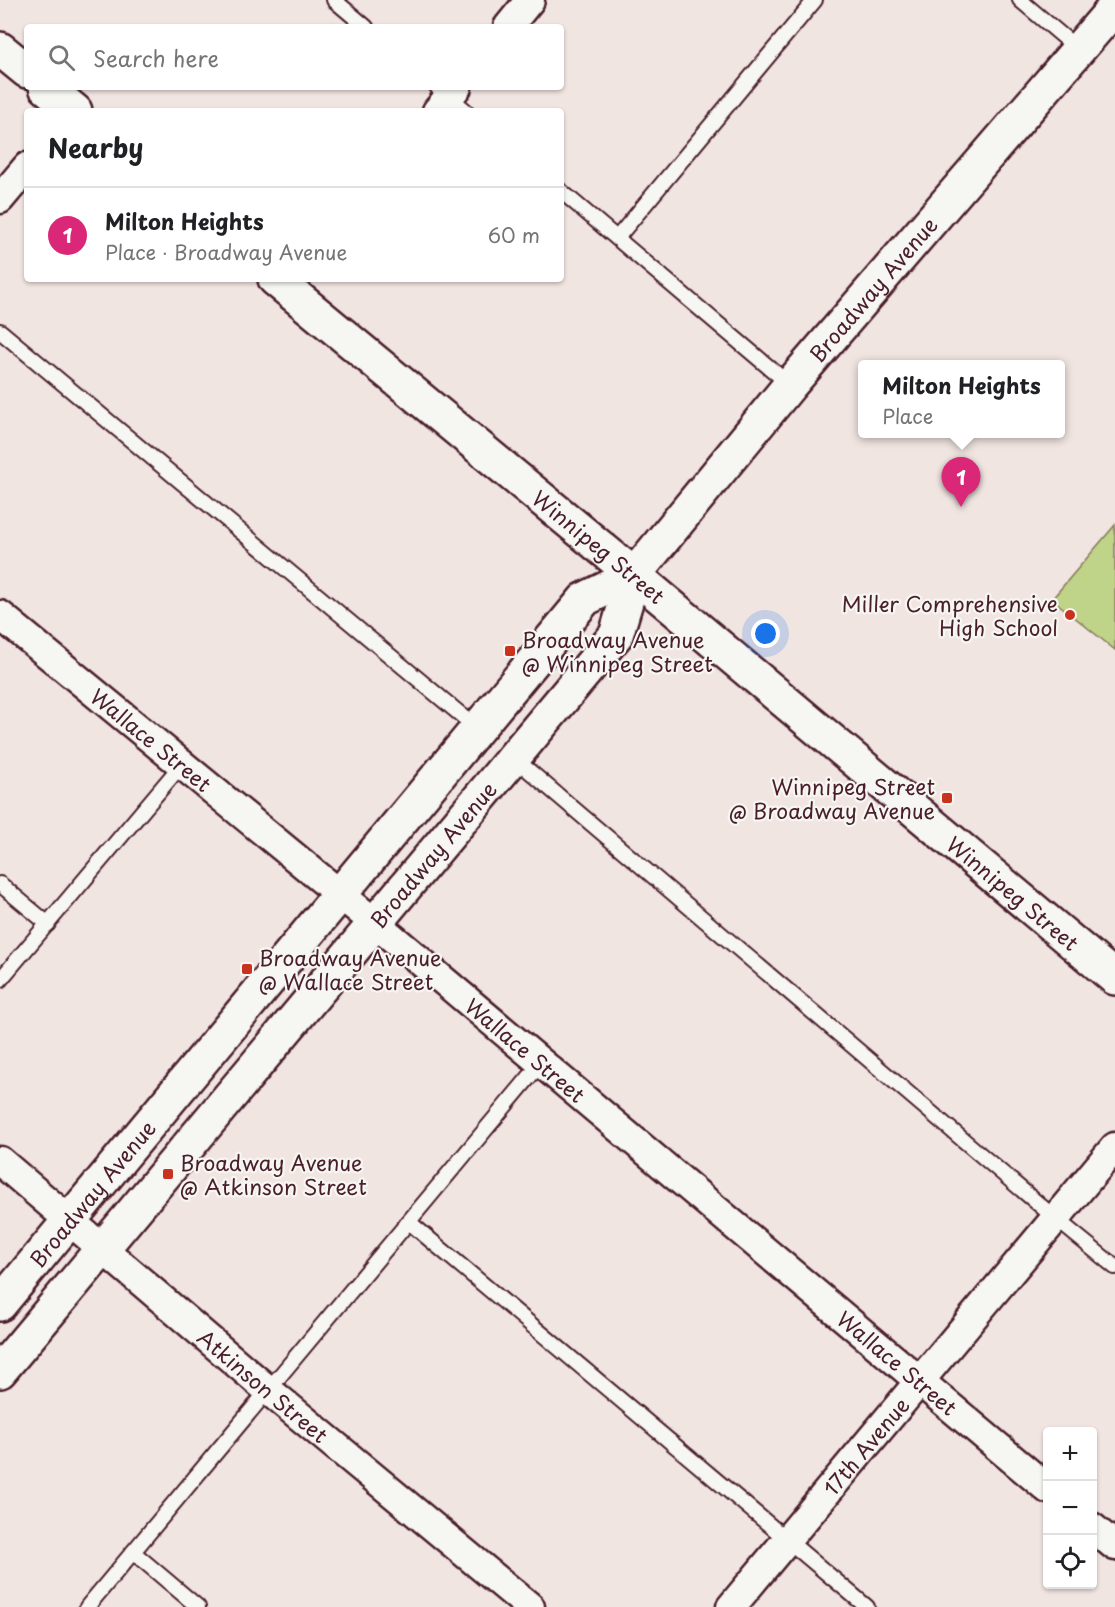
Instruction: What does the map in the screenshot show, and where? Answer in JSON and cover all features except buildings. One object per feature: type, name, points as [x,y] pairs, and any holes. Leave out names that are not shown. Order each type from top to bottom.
[{"type":"street","points":[[510,24],[530,0]]},
{"type":"street","name":"Broadway Avenue","points":[[0,1371],[616,635],[634,574],[790,385],[1115,7]]},
{"type":"street","points":[[0,49],[24,69]]},
{"type":"street","points":[[50,90],[70,108]]},
{"type":"street","points":[[0,199],[24,171]]},
{"type":"street","name":"Winnipeg Street","points":[[286,282],[1115,978]]},
{"type":"street","name":"Broadway Avenue","points":[[0,1304],[585,598],[634,574]]},
{"type":"street","name":"Wallace Street","points":[[0,615],[375,922],[1043,1486]]},
{"type":"street","name":"17th Avenue","points":[[731,1607],[1115,1147]]},
{"type":"street","name":"Atkinson Street","points":[[0,1161],[268,1390],[530,1607]]},
{"type":"street","points":[[1097,1531],[1115,1546]]},
{"type":"lane","points":[[334,0],[362,24]]},
{"type":"lane","points":[[617,238],[815,0]]},
{"type":"lane","points":[[1020,0],[1078,50]]},
{"type":"lane","points":[[564,194],[790,385]]},
{"type":"lane","points":[[0,331],[478,729]]},
{"type":"lane","points":[[514,758],[1115,1267]]},
{"type":"lane","points":[[0,980],[182,764]]},
{"type":"lane","points":[[0,884],[48,924]]},
{"type":"lane","points":[[87,1607],[542,1063]]},
{"type":"lane","points":[[409,1221],[867,1607]]},
{"type":"lane","points":[[133,1552],[198,1607]]},
{"type":"green space","points":[[1115,525],[1115,650],[1052,599]]},
{"type":"place","name":"Milton Heights","points":[[961,507]]},
{"type":"place","name":"Miller Comprehensive High School","points":[[1070,615]]},
{"type":"place","name":"Broadway Avenue @ Winnipeg Street","points":[[510,651]]},
{"type":"place","name":"Winnipeg Street @ Broadway Avenue","points":[[947,798]]},
{"type":"place","name":"Broadway Avenue @ Wallace Street","points":[[247,969]]},
{"type":"place","name":"Broadway Avenue @ Atkinson Street","points":[[168,1174]]}]
